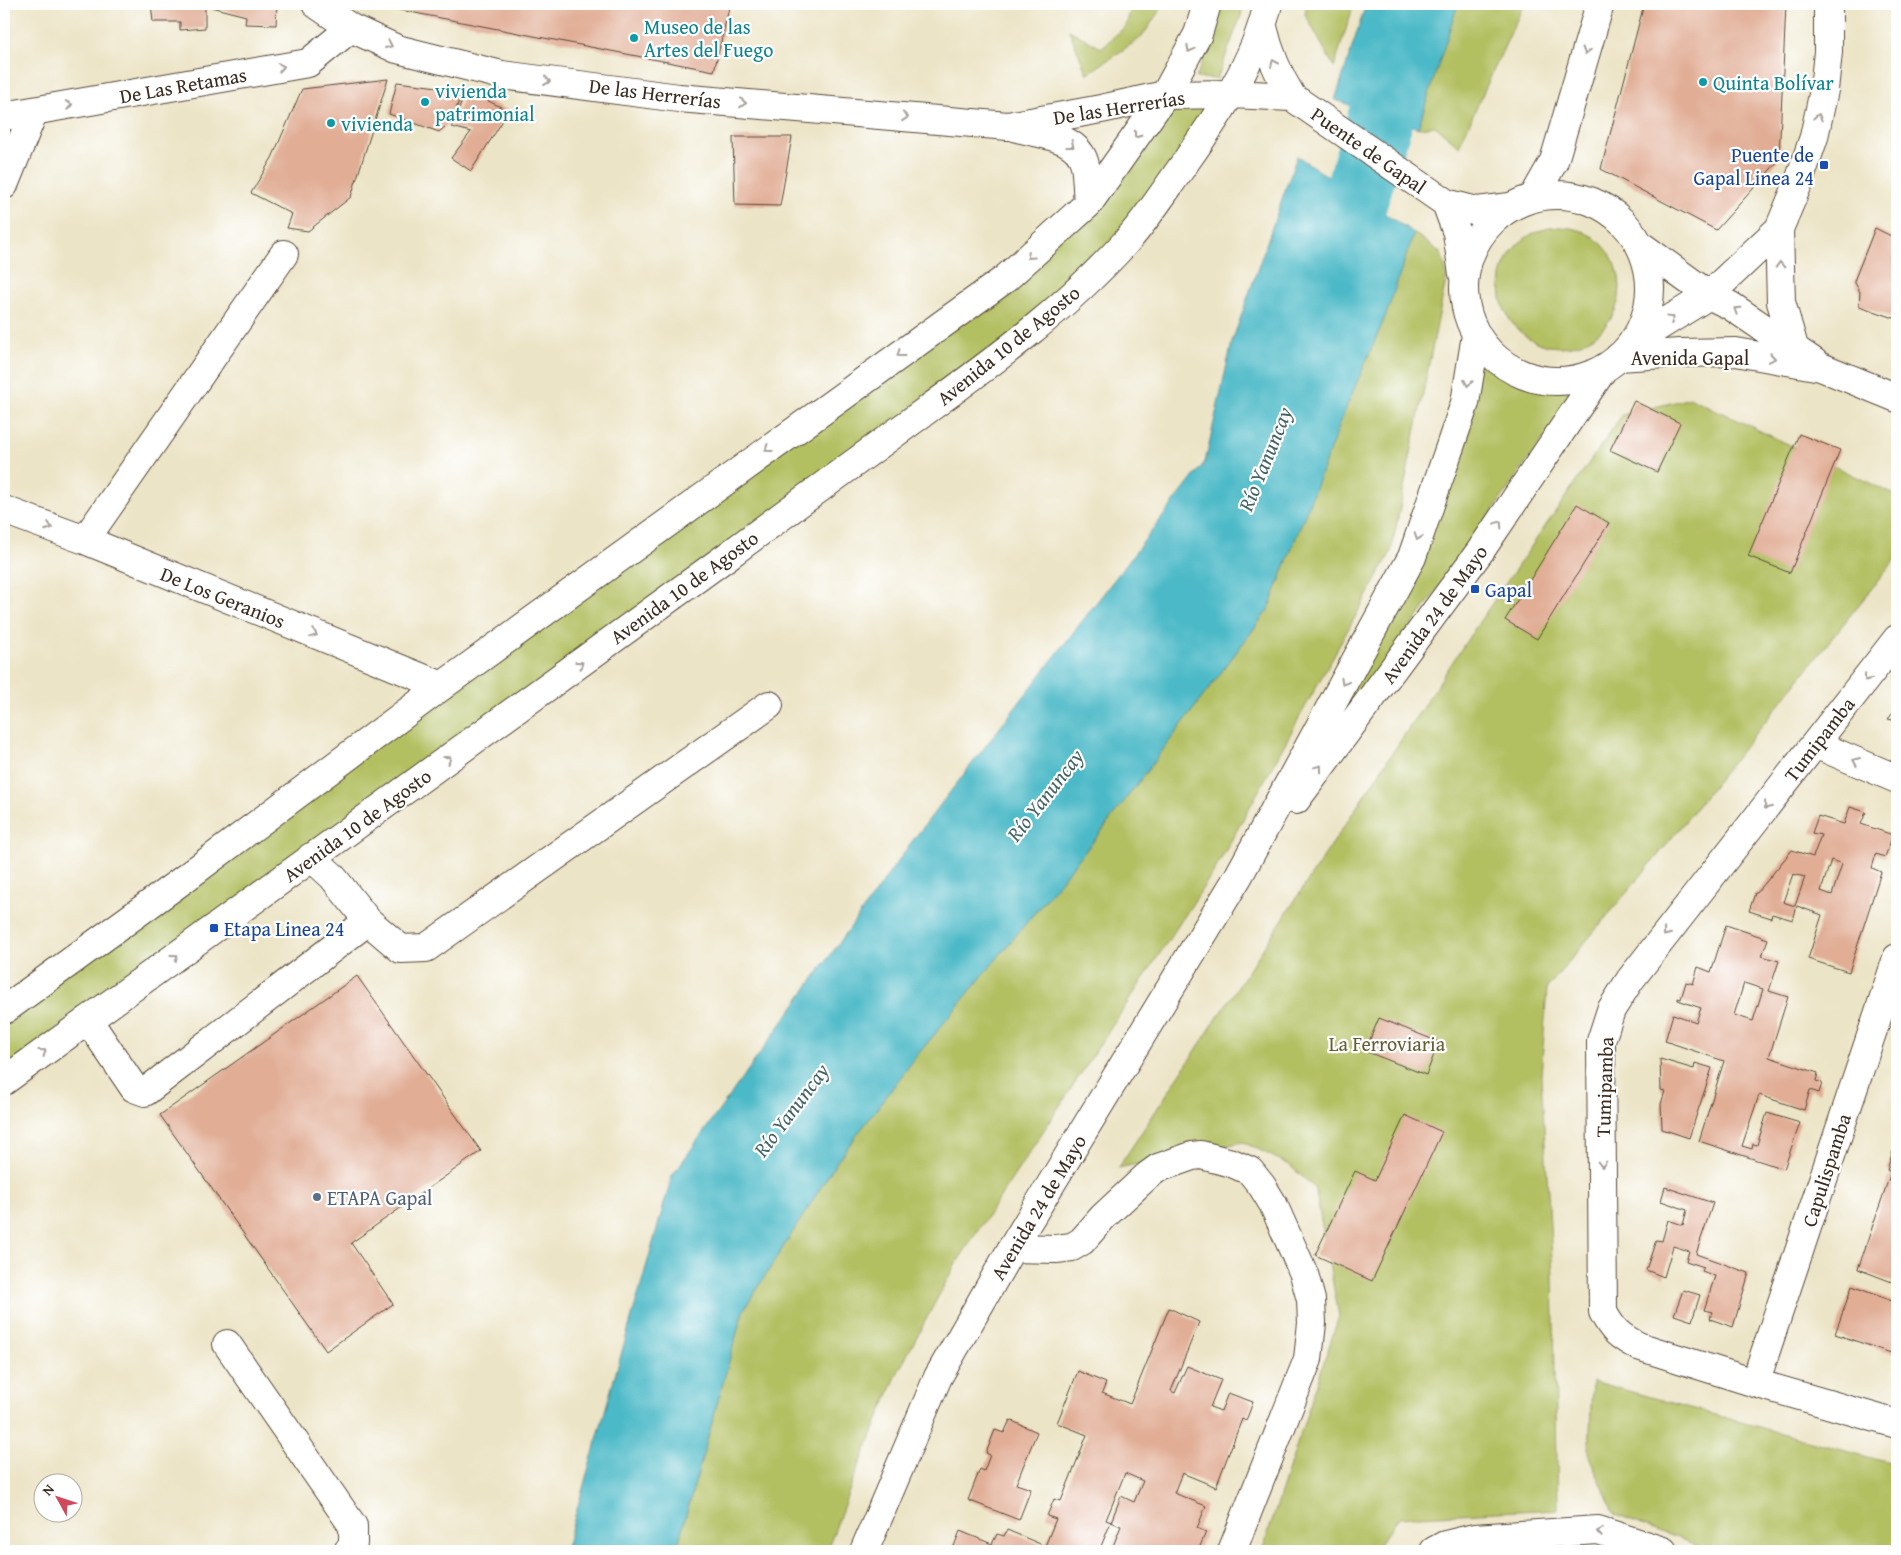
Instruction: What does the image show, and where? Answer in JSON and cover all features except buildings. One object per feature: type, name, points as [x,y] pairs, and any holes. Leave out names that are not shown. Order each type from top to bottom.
[{"type":"main road","name":"De las Herrerías","points":[[316,4],[351,28],[397,49],[502,75],[679,98],[1008,126],[1065,140],[1077,150],[1084,163],[1088,204]]},
{"type":"main road","points":[[4,1010],[180,882],[442,686],[1005,279],[1088,204],[1165,95],[1198,34],[1207,4]]},
{"type":"main road","points":[[1464,285],[1468,262],[1477,240],[1492,222],[1522,203],[1554,161],[1600,4]]},
{"type":"main road","name":"Avenida 24 de Mayo","points":[[1238,877],[1481,550],[1618,356],[1709,294],[1778,229],[1798,184],[1816,127],[1824,90],[1827,62],[1828,4]]},
{"type":"main road","name":"Puente de Gapal","points":[[1265,15],[1269,54],[1292,96],[1446,203],[1478,211],[1559,194],[1583,198],[1606,208],[1626,224],[1640,244]]},
{"type":"main road","name":"Avenida 10 de Agosto","points":[[4,1081],[500,722],[1014,345],[1061,307],[1128,240],[1162,195],[1231,94],[1265,15]]},
{"type":"main road","name":"De Las Retamas","points":[[4,116],[308,62],[351,28]]},
{"type":"main road","name":"De las Herrerías","points":[[1008,126],[1165,95],[1231,94]]},
{"type":"main road","name":"Puente de Gapal","points":[[1231,94],[1292,96]]},
{"type":"main road","points":[[4,185],[34,112]]},
{"type":"main road","name":"Puente de Gapal","points":[[1446,203],[1457,233],[1467,311],[1476,335]]},
{"type":"main road","points":[[1778,229],[1781,302],[1794,347]]},
{"type":"main road","points":[[1476,335],[1487,350],[1516,372],[1533,378],[1551,381],[1587,376],[1618,356],[1642,326],[1648,306],[1650,285],[1648,264],[1640,244]]},
{"type":"main road","name":"Avenida Gapal","points":[[1640,244],[1709,294],[1794,347],[1821,367]]},
{"type":"main road","points":[[85,540],[284,254]]},
{"type":"main road","name":"Avenida 24 de Mayo","points":[[864,1551],[938,1377],[1012,1248],[1238,877],[1412,557],[1465,403],[1476,335]]},
{"type":"main road","name":"Avenida Gapal","points":[[1618,356],[1680,352],[1736,352],[1821,367],[1897,398]]},
{"type":"main road","name":"De Los Geranios","points":[[4,510],[85,540],[442,686]]},
{"type":"main road","name":"Tumipamba","points":[[1897,640],[1630,980],[1611,1010],[1602,1041],[1603,1312],[1612,1329],[1622,1338],[1638,1346],[1755,1383],[1897,1424]]},
{"type":"main road","points":[[311,857],[332,876],[368,921],[401,949],[426,948],[769,705]]},
{"type":"main road","points":[[1815,744],[1897,778]]},
{"type":"main road","points":[[88,1020],[134,1088],[145,1092],[368,921]]},
{"type":"main road","name":"Capulispamba","points":[[1755,1383],[1897,958]]},
{"type":"main road","points":[[1012,1248],[1056,1249],[1072,1247],[1082,1241],[1103,1217],[1147,1176],[1158,1168],[1192,1156],[1200,1155],[1232,1163],[1250,1171],[1262,1186],[1274,1204],[1304,1274],[1310,1300],[1312,1323],[1308,1359],[1232,1551]]},
{"type":"main road","points":[[226,1344],[353,1526],[353,1544],[348,1551]]},
{"type":"main road","points":[[1434,1551],[1444,1546],[1474,1538],[1598,1530],[1657,1550]]},
{"type":"green space","points":[[1132,4],[1164,4],[1142,37],[1087,74],[1069,30],[1101,48],[1126,26]]},
{"type":"green space","points":[[1224,4],[1243,4],[1241,16],[1217,79],[1196,78]]},
{"type":"green space","points":[[1307,4],[1354,4],[1334,67],[1305,14]]},
{"type":"green space","points":[[1457,4],[1524,4],[1459,146],[1435,126],[1418,128]]},
{"type":"green space","points":[[1231,94],[1061,307],[4,1081],[4,1010],[1005,279],[1165,95]]},
{"type":"green space","points":[[1560,227],[1572,228],[1583,232],[1593,237],[1602,245],[1610,254],[1615,264],[1619,275],[1619,299],[1615,310],[1610,320],[1602,329],[1593,337],[1583,342],[1572,346],[1560,347],[1548,346],[1537,342],[1527,337],[1518,329],[1510,320],[1505,310],[1501,299],[1500,287],[1501,275],[1505,264],[1510,254],[1518,245],[1527,237],[1537,232],[1548,228]]},
{"type":"green space","points":[[1414,233],[1441,253],[1447,275],[1391,552],[1216,868],[954,1267],[897,1374],[852,1483],[827,1551],[676,1551],[743,1311],[838,1160],[915,1058],[1101,832],[1268,610],[1348,403],[1386,315]]},
{"type":"green space","points":[[1480,352],[1501,370],[1526,383],[1554,389],[1581,385],[1274,822],[1417,561]]},
{"type":"green space","name":"La Ferroviaria","points":[[1691,398],[1897,496],[1897,557],[1659,854],[1547,988],[1541,1076],[1553,1275],[1558,1509],[1399,1517],[1374,1551],[1262,1551],[1339,1316],[1315,1188],[1288,1164],[1243,1142],[1118,1168],[1473,631],[1622,415]]},
{"type":"green space","points":[[1592,1381],[1897,1465],[1897,1551],[1713,1551],[1615,1515],[1589,1456]]},
{"type":"water","points":[[1366,4],[1458,4],[1418,128],[1335,100]]},
{"type":"water","points":[[1297,156],[1414,233],[1386,315],[1348,403],[1268,610],[1101,832],[915,1058],[838,1160],[743,1311],[676,1551],[565,1551],[672,1176],[913,840],[1205,462],[1232,342]]},
{"type":"waterway","name":"Río Yanuncay","points":[[1329,283],[1416,4]]},
{"type":"place","name":"Museo de las Artes del Fuego","points":[[634,38]]},
{"type":"place","name":"Quinta Bolívar","points":[[1703,82]]},
{"type":"place","name":"vivienda patrimonial","points":[[425,102]]},
{"type":"place","name":"vivienda","points":[[331,123]]},
{"type":"place","name":"Puente de Gapal Linea 24","points":[[1824,165]]},
{"type":"place","name":"Gapal","points":[[1475,589]]},
{"type":"place","name":"Etapa Linea 24","points":[[214,928]]},
{"type":"place","name":"ETAPA Gapal","points":[[317,1197]]}]
